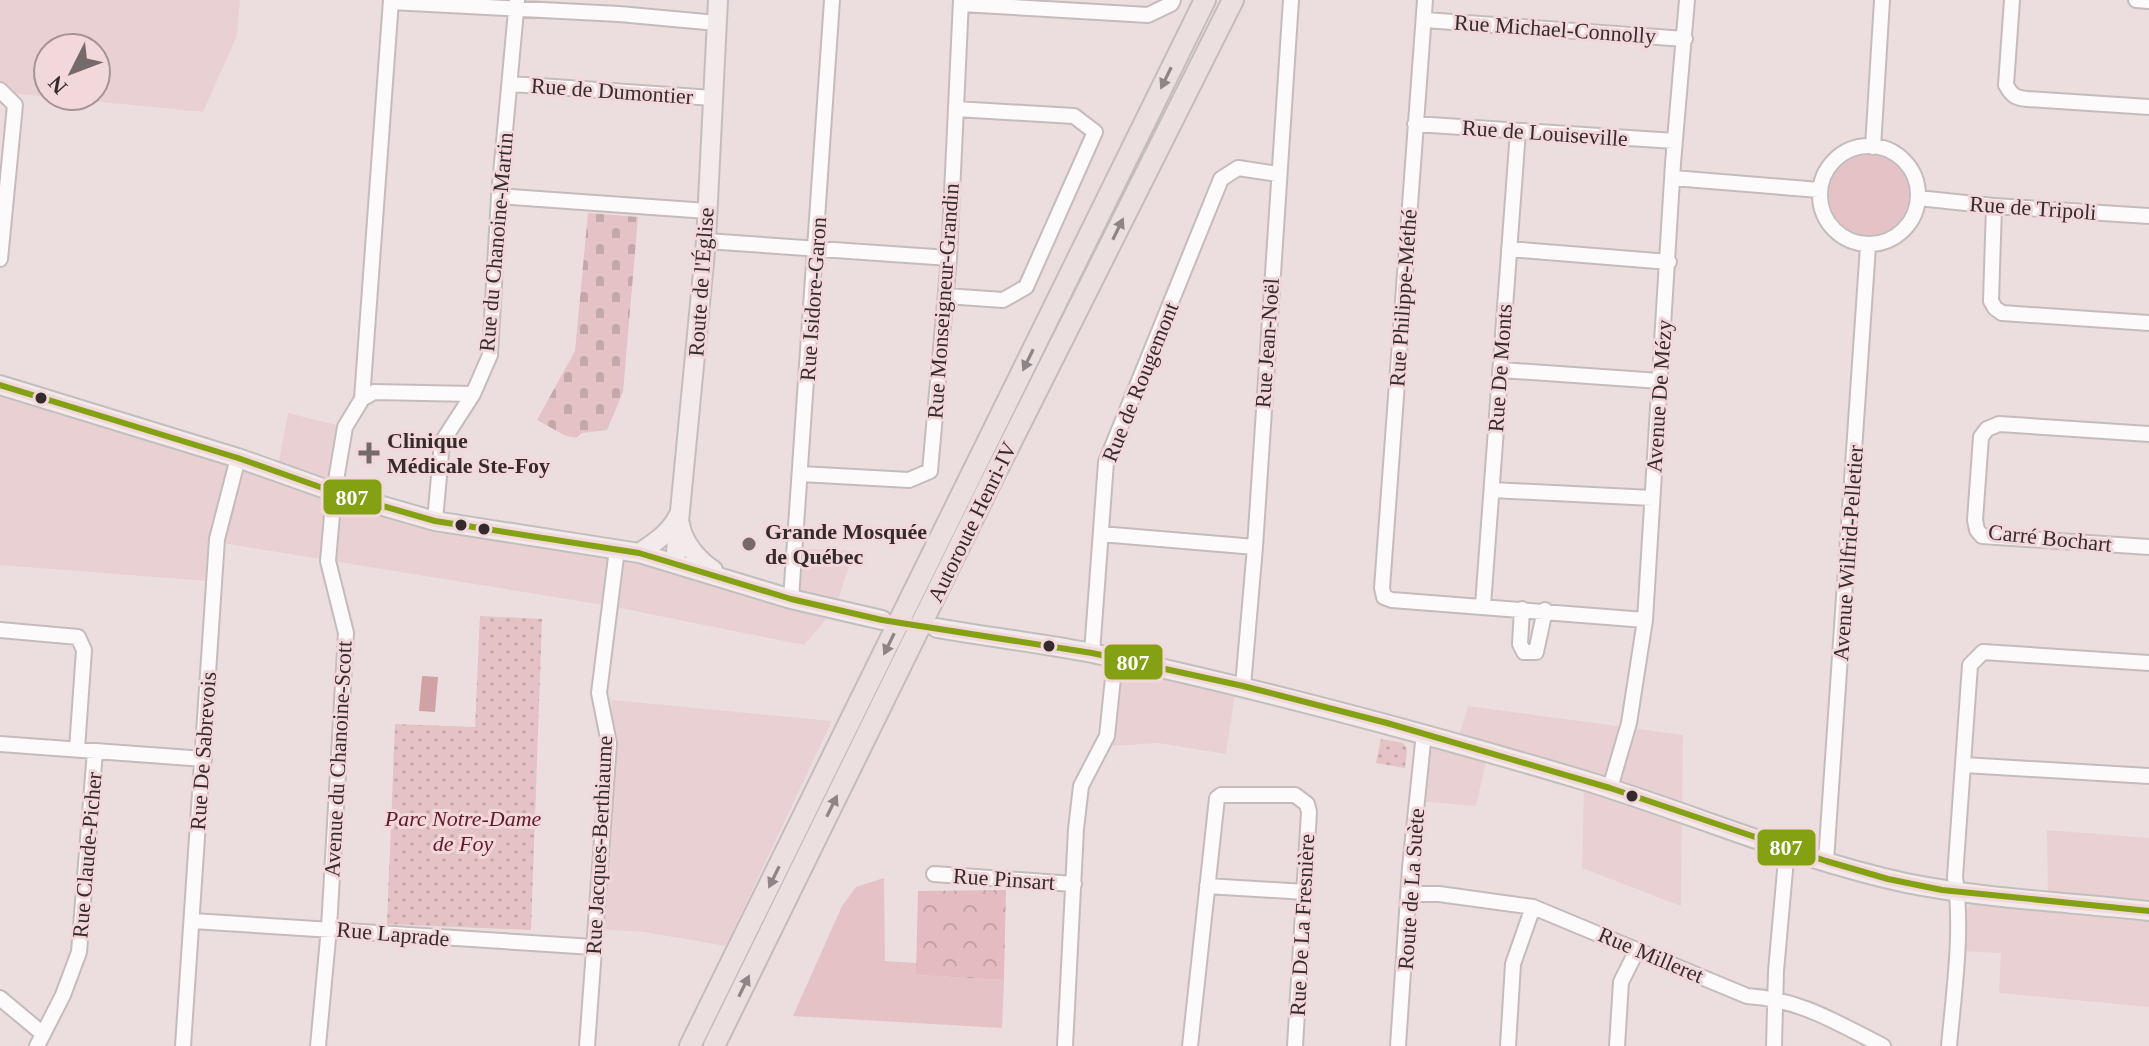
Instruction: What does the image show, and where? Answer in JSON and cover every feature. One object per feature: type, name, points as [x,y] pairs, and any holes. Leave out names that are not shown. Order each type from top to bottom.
[{"type":"highway","name":"Autoroute Henri-IV","points":[[690,1046],[1205,0]]},
{"type":"highway","name":"Autoroute Henri-IV","points":[[714,1046],[989,486],[1233,0]]},
{"type":"highway","points":[[680,1046],[709,1008]]},
{"type":"main road","name":"Route de l'Église","points":[[675,563],[706,241],[718,0]]},
{"type":"main road","points":[[0,385],[238,458],[334,492],[435,521],[639,553],[791,599],[882,620]]},
{"type":"main road","points":[[639,553],[656,543],[679,514]]},
{"type":"main road","points":[[679,514],[681,534],[701,561],[720,576]]},
{"type":"main road","points":[[937,628],[1092,653],[1243,686],[1424,733],[1610,788],[1888,879],[1957,891],[2149,911]]},
{"type":"street","name":"Rue Isidore-Garon","points":[[791,599],[832,0]]},
{"type":"street","points":[[961,2],[1148,15],[1171,4],[1173,0]]},
{"type":"street","name":"Rue Jean-Noël","points":[[1243,686],[1291,0]]},
{"type":"street","name":"Rue Philippe-Méthé","points":[[1425,0],[1382,588],[1384,597],[1392,600],[1483,605]]},
{"type":"street","name":"Avenue De Mézy","points":[[1610,788],[1629,723],[1645,620],[1675,141],[1687,0]]},
{"type":"street","points":[[1873,147],[1882,0]]},
{"type":"street","points":[[2012,0],[2006,85],[2016,98],[2149,107]]},
{"type":"street","points":[[2136,0],[2149,1]]},
{"type":"street","points":[[391,1],[517,4],[717,23]]},
{"type":"street","name":"Avenue du Chanoine-Scott","points":[[318,1046],[329,928],[346,633],[328,561],[334,492],[345,427],[362,399],[391,1]]},
{"type":"street","name":"Rue Monseigneur-Grandin","points":[[801,474],[909,480],[930,471],[949,258],[961,2]]},
{"type":"street","name":"Rue du Chanoine-Martin","points":[[435,521],[442,442],[473,394],[490,355],[499,196],[517,4]]},
{"type":"street","name":"Rue Michael-Connolly","points":[[1425,20],[1685,39]]},
{"type":"street","name":"Rue de Dumontier","points":[[511,84],[713,98]]},
{"type":"street","points":[[0,90],[15,105],[0,259]]},
{"type":"street","points":[[946,296],[1003,300],[1026,287],[1095,132],[1074,116],[956,109]]},
{"type":"street","name":"Rue de Louiseville","points":[[1415,124],[1675,141]]},
{"type":"street","name":"Rue De Monts","points":[[1483,605],[1518,131]]},
{"type":"street","points":[[1857,147],[1873,147],[1886,149],[1900,157],[1910,168],[1918,198],[1915,213],[1896,237],[1868,246],[1850,241],[1826,221],[1820,206],[1819,190],[1823,175],[1843,153],[1857,147]]},
{"type":"street","name":"Rue de Rougemont","points":[[1092,653],[1106,462],[1221,179],[1238,168],[1278,174]]},
{"type":"street","points":[[1673,178],[1819,190]]},
{"type":"street","points":[[499,196],[707,211]]},
{"type":"street","name":"Rue de Tripoli","points":[[1918,198],[2149,216]]},
{"type":"street","points":[[1994,206],[1991,301],[1995,308],[2002,313],[2149,323]]},
{"type":"street","points":[[706,241],[949,258]]},
{"type":"street","name":"Avenue Wilfrid-Pelletier","points":[[1826,861],[1868,246]]},
{"type":"street","points":[[1509,249],[1669,262]]},
{"type":"street","points":[[1502,370],[1660,381]]},
{"type":"street","points":[[362,399],[374,392],[473,394]]},
{"type":"street","name":"Carré Bochart","points":[[2149,434],[1999,424],[1987,429],[1981,437],[1975,520],[1982,536],[2149,547]]},
{"type":"street","name":"Rue De Sabrevois","points":[[183,1046],[217,539],[238,458]]},
{"type":"street","points":[[1492,490],[1652,498]]},
{"type":"street","points":[[1101,534],[1255,547]]},
{"type":"street","name":"Rue Jacques-Berthiaume","points":[[587,1046],[609,743],[599,693],[617,549]]},
{"type":"street","points":[[1483,605],[1645,620]]},
{"type":"street","points":[[1522,609],[1520,644],[1524,652],[1536,652],[1545,610]]},
{"type":"street","points":[[0,630],[78,637],[84,650],[77,749]]},
{"type":"street","points":[[1949,1046],[1956,959],[1955,877],[1970,665],[1983,652],[2149,663]]},
{"type":"street","points":[[1065,1046],[1081,786],[1107,736],[1115,659]]},
{"type":"street","name":"Route de La Suète","points":[[1398,1046],[1410,868],[1424,733]]},
{"type":"street","points":[[0,744],[204,759]]},
{"type":"street","name":"Rue Claude-Picher","points":[[40,1040],[63,995],[79,952],[95,751]]},
{"type":"street","points":[[1964,765],[2149,776]]},
{"type":"street","name":"Rue De La Fresnière","points":[[1207,886],[1217,798],[1221,795],[1295,795],[1307,804],[1295,1046]]},
{"type":"street","points":[[1774,1046],[1787,848]]},
{"type":"street","name":"Rue Pinsart","points":[[934,874],[1074,884]]},
{"type":"street","points":[[1190,1046],[1207,886],[1305,892]]},
{"type":"street","name":"Rue Milleret","points":[[1410,894],[1439,894],[1533,907],[1747,996],[1776,997],[1799,1005],[1883,1046]]},
{"type":"street","points":[[1508,1046],[1513,964],[1533,907]]},
{"type":"street","name":"Rue Laprade","points":[[193,921],[593,947]]},
{"type":"street","points":[[1617,1046],[1621,982],[1637,950]]},
{"type":"street","points":[[0,998],[40,1040]]},
{"type":"shaded area","points":[[0,0],[240,0],[237,36],[203,112],[112,103],[112,32],[32,32],[32,95],[0,92]]},
{"type":"shaded area","points":[[0,385],[277,471],[288,413],[345,427],[334,491],[617,549],[790,598],[795,548],[854,551],[835,609],[804,645],[610,606],[209,541],[206,581],[0,565]]},
{"type":"shaded area","points":[[1125,671],[1235,693],[1226,754],[1158,743],[1113,746],[1120,674]]},
{"type":"shaded area","points":[[422,676],[438,677],[435,712],[419,711]]},
{"type":"shaded area","points":[[612,700],[832,721],[726,946],[644,932],[595,929]]},
{"type":"shaded area","points":[[1468,706],[1683,735],[1681,906],[1582,868],[1584,781],[1488,753],[1476,806],[1417,801],[1424,733],[1457,742]]},
{"type":"shaded area","points":[[2047,830],[2149,838],[2149,1007],[1999,993],[2001,953],[1964,951],[1967,910],[1971,904],[2048,901]]},
{"type":"green space","points":[[1869,155],[1884,158],[1897,167],[1906,180],[1909,195],[1906,210],[1897,223],[1884,232],[1869,235],[1854,232],[1841,223],[1832,210],[1829,195],[1832,180],[1841,167],[1854,158]]},
{"type":"green space","points":[[588,213],[638,217],[623,392],[607,430],[582,433],[576,438],[537,420],[575,351]]},
{"type":"green space","name":"Parc Notre-Dame de Foy","points":[[480,616],[542,619],[531,930],[387,924],[395,724],[475,727]]},
{"type":"green space","points":[[1381,739],[1403,743],[1407,749],[1405,768],[1376,763]]},
{"type":"green space","points":[[884,878],[885,961],[917,963],[917,975],[1004,980],[1002,1028],[793,1016],[842,906],[856,887]]},
{"type":"green space","points":[[1006,890],[1004,980],[916,975],[918,891]]},
{"type":"transit line","name":"807","points":[[0,385],[238,458],[334,492],[435,521],[639,553],[791,599],[882,620],[1092,653],[1243,686],[1387,723],[1610,788],[1888,879],[1942,890],[2149,911]]},
{"type":"place","name":"Clinique Médicale Ste-Foy","points":[[369,453]]},
{"type":"place","name":"Grande Mosquée de Québec","points":[[749,544]]}]
